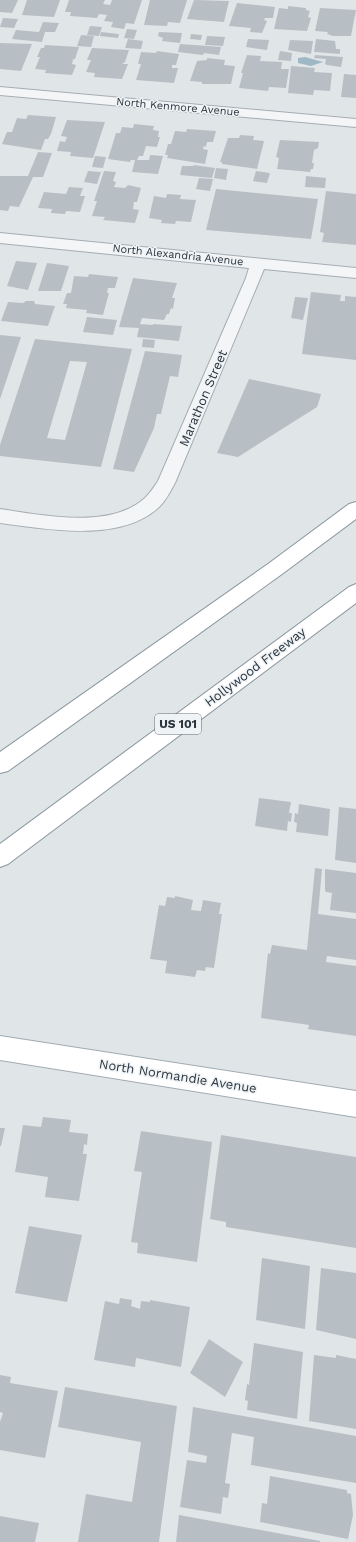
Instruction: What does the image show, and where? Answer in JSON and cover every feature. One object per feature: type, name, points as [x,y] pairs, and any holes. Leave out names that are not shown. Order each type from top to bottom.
[{"type":"main road","points":[[0,764],[275,569],[356,509]]},
{"type":"main road","name":"Hollywood Freeway","points":[[0,857],[356,592]]},
{"type":"main road","name":"North Normandie Avenue","points":[[0,1048],[356,1104]]},
{"type":"street","name":"North Kenmore Avenue","points":[[0,91],[356,123]]},
{"type":"street","name":"North Alexandria Avenue","points":[[0,238],[356,273]]},
{"type":"street","name":"Marathon Street","points":[[0,516],[64,524],[96,524],[128,517],[150,504],[166,483],[254,278],[258,263]]},
{"type":"water","points":[[305,57],[323,62],[311,66],[298,63],[298,58]]},
{"type":"building","points":[[0,0],[18,0],[12,13],[0,12]]},
{"type":"building","points":[[27,0],[60,0],[54,17],[22,15]]},
{"type":"building","points":[[69,0],[105,0],[103,4],[110,5],[112,0],[142,0],[134,24],[126,23],[124,29],[111,27],[113,22],[104,21],[107,15],[99,14],[97,18],[70,16],[71,12],[65,12]]},
{"type":"building","points":[[150,0],[187,0],[180,23],[168,22],[167,26],[144,25]]},
{"type":"building","points":[[194,0],[229,1],[224,22],[187,19]]},
{"type":"building","points":[[237,3],[275,7],[273,18],[265,18],[264,20],[267,21],[262,33],[250,32],[251,28],[229,26]]},
{"type":"building","points":[[288,6],[306,8],[306,10],[310,11],[308,17],[311,18],[307,31],[274,29],[279,8],[288,9]]},
{"type":"building","points":[[320,8],[356,10],[351,36],[333,36],[327,34],[328,32],[315,31]]},
{"type":"building","points":[[3,18],[18,19],[14,28],[0,27]]},
{"type":"building","points":[[43,22],[59,23],[55,32],[45,32],[42,42],[12,39],[16,30],[39,32]]},
{"type":"building","points":[[90,26],[102,27],[99,36],[87,35]]},
{"type":"building","points":[[127,29],[137,30],[134,39],[124,38]]},
{"type":"building","points":[[101,32],[119,34],[118,38],[100,36]]},
{"type":"building","points":[[159,32],[182,33],[180,43],[162,41],[163,38],[158,36]]},
{"type":"building","points":[[191,34],[202,35],[201,40],[190,39]]},
{"type":"building","points":[[81,35],[94,36],[91,47],[77,46]]},
{"type":"building","points":[[207,36],[225,37],[223,46],[205,45]]},
{"type":"building","points":[[128,39],[143,41],[141,49],[125,48]]},
{"type":"building","points":[[248,39],[269,40],[267,50],[246,47]]},
{"type":"building","points":[[316,39],[335,41],[336,49],[340,49],[340,54],[314,52]]},
{"type":"building","points":[[290,40],[313,41],[311,54],[288,50]]},
{"type":"building","points":[[0,43],[32,44],[21,71],[0,69]]},
{"type":"building","points":[[180,44],[221,47],[219,55],[204,53],[203,55],[178,52]]},
{"type":"building","points":[[45,45],[79,47],[75,59],[71,60],[73,60],[72,64],[76,65],[72,75],[45,73],[46,70],[35,69],[40,57],[37,57],[41,48],[44,48]]},
{"type":"building","points":[[92,48],[129,50],[125,62],[122,64],[128,64],[122,79],[94,77],[95,73],[86,72],[91,60],[87,60]]},
{"type":"building","points":[[157,51],[179,54],[176,65],[172,65],[172,68],[178,68],[174,83],[136,80],[141,64],[138,64],[141,52],[156,53]]},
{"type":"building","points":[[280,51],[292,53],[291,61],[278,60]]},
{"type":"building","points":[[247,55],[261,56],[260,61],[282,62],[281,69],[289,69],[286,88],[269,87],[268,91],[239,88],[243,73],[241,73]]},
{"type":"building","points":[[315,55],[343,57],[341,67],[327,65],[325,64],[326,59],[314,58]]},
{"type":"building","points":[[207,58],[225,60],[224,65],[235,66],[231,84],[202,84],[202,82],[190,81],[197,61],[207,60]]},
{"type":"building","points":[[291,66],[315,68],[314,72],[332,73],[330,91],[314,90],[313,95],[288,93]]},
{"type":"building","points":[[344,74],[356,75],[356,98],[341,97]]},
{"type":"building","points":[[28,115],[56,117],[51,134],[48,139],[45,139],[41,150],[2,144],[7,132],[12,132],[17,118],[26,119]]},
{"type":"building","points":[[67,120],[105,122],[93,158],[70,156],[71,152],[57,151],[60,141],[65,142],[67,137],[61,136]]},
{"type":"building","points":[[134,124],[154,126],[153,130],[159,131],[158,137],[160,137],[157,147],[146,146],[143,156],[139,156],[137,160],[131,160],[130,162],[108,159],[116,133],[120,133],[122,127],[133,128]]},
{"type":"building","points":[[187,129],[216,131],[213,142],[207,142],[206,147],[204,146],[203,149],[208,150],[205,164],[167,158],[168,155],[165,155],[168,144],[171,144],[175,131],[186,132]]},
{"type":"building","points":[[240,135],[254,136],[253,140],[264,141],[257,169],[222,164],[222,162],[220,162],[228,138],[239,138]]},
{"type":"building","points":[[280,140],[319,142],[318,148],[314,150],[312,163],[314,163],[313,169],[311,169],[310,172],[277,169],[279,158],[276,157]]},
{"type":"building","points":[[38,152],[52,153],[43,177],[33,177],[19,207],[10,206],[8,211],[0,210],[0,176],[28,176]]},
{"type":"building","points":[[150,155],[163,156],[158,174],[132,172],[135,160],[149,160]]},
{"type":"building","points":[[95,156],[106,157],[103,168],[92,167]]},
{"type":"building","points":[[194,165],[215,168],[212,178],[180,175],[182,166]]},
{"type":"building","points":[[216,168],[228,169],[226,180],[214,178]]},
{"type":"building","points":[[88,171],[101,172],[97,184],[84,182]]},
{"type":"building","points":[[104,171],[116,172],[113,181],[116,182],[114,187],[125,188],[128,185],[141,188],[137,202],[134,202],[133,209],[139,210],[135,223],[103,220],[105,217],[92,216],[97,201],[94,201]]},
{"type":"building","points":[[256,171],[270,173],[267,183],[253,181]]},
{"type":"building","points":[[306,176],[326,178],[325,188],[305,187]]},
{"type":"building","points":[[199,178],[213,179],[210,191],[196,189]]},
{"type":"building","points":[[69,187],[83,188],[80,196],[85,196],[80,212],[66,211],[65,214],[51,213],[52,209],[38,208],[44,192],[66,194]]},
{"type":"building","points":[[216,189],[318,199],[311,239],[206,230]]},
{"type":"building","points":[[326,191],[356,194],[356,245],[322,242],[324,233],[320,232]]},
{"type":"building","points":[[167,194],[181,195],[180,199],[196,200],[191,222],[176,221],[175,224],[161,223],[162,220],[149,218],[154,196],[166,198]]},
{"type":"building","points":[[16,261],[37,263],[28,290],[7,286]]},
{"type":"building","points":[[47,263],[69,266],[61,291],[38,291]]},
{"type":"building","points":[[89,274],[118,277],[115,288],[108,288],[107,293],[109,293],[103,315],[86,313],[87,310],[66,308],[67,304],[63,304],[67,293],[71,293],[74,276],[88,277]]},
{"type":"building","points":[[133,278],[177,283],[172,298],[175,298],[173,309],[171,308],[169,314],[167,314],[164,320],[142,318],[140,324],[182,326],[179,341],[137,337],[139,328],[119,327]]},
{"type":"building","points":[[311,292],[341,295],[340,301],[345,301],[345,296],[356,297],[356,360],[302,354]]},
{"type":"building","points":[[295,297],[308,298],[303,320],[291,318]]},
{"type":"building","points":[[26,301],[34,301],[35,304],[55,306],[48,326],[1,321],[8,302],[23,303]]},
{"type":"building","points":[[87,317],[117,320],[113,335],[83,332]]},
{"type":"building","points":[[0,335],[21,337],[0,399]]},
{"type":"building","points":[[35,339],[132,349],[101,467],[0,456],[0,445]],"holes":[[[70,361],[87,362],[65,440],[47,438]]]},
{"type":"building","points":[[143,339],[155,340],[154,348],[142,347]]},
{"type":"building","points":[[145,351],[182,355],[178,377],[170,376],[161,414],[157,414],[154,428],[134,472],[113,469]]},
{"type":"building","points":[[249,379],[321,394],[317,407],[238,457],[217,453]]},
{"type":"building","points":[[259,798],[291,802],[289,813],[292,813],[291,822],[288,821],[287,831],[255,826]]},
{"type":"building","points":[[299,804],[330,809],[328,836],[296,832],[297,823],[294,822],[295,813],[298,814]]},
{"type":"building","points":[[339,807],[356,809],[356,863],[335,860]]},
{"type":"building","points":[[315,868],[322,869],[318,914],[356,919],[356,960],[327,956],[326,962],[356,966],[356,1036],[308,1029],[309,1025],[261,1018],[268,953],[270,954],[272,945],[307,950]]},
{"type":"building","points":[[325,869],[356,873],[356,913],[330,910],[332,893],[326,892],[325,890]]},
{"type":"building","points":[[175,896],[193,900],[191,910],[201,911],[203,900],[221,903],[219,914],[222,914],[214,968],[206,967],[205,971],[197,970],[195,977],[165,973],[167,961],[150,959],[159,905],[165,906],[167,897],[175,898]]},
{"type":"building","points":[[43,1117],[71,1120],[69,1132],[88,1134],[87,1145],[84,1144],[83,1154],[87,1154],[79,1201],[45,1197],[48,1177],[15,1172],[23,1125],[41,1127]]},
{"type":"building","points":[[0,1128],[5,1128],[1,1146],[0,1146]]},
{"type":"building","points":[[141,1131],[212,1142],[197,1262],[137,1253],[138,1243],[131,1242],[142,1172],[134,1171]]},
{"type":"building","points":[[221,1135],[356,1157],[356,1248],[226,1227],[226,1222],[210,1219]]},
{"type":"building","points":[[29,1226],[82,1235],[67,1302],[15,1293]]},
{"type":"building","points":[[262,1258],[310,1266],[305,1329],[256,1320]]},
{"type":"building","points":[[321,1268],[356,1273],[356,1339],[316,1330]]},
{"type":"building","points":[[120,1298],[132,1300],[131,1306],[140,1309],[141,1301],[150,1302],[150,1300],[190,1307],[181,1367],[136,1358],[135,1367],[94,1360],[105,1301],[119,1304]]},
{"type":"building","points":[[209,1339],[243,1362],[225,1397],[190,1373]]},
{"type":"building","points":[[254,1343],[303,1352],[297,1419],[247,1410],[248,1401],[245,1400],[247,1384],[249,1385]]},
{"type":"building","points":[[314,1355],[336,1358],[336,1355],[356,1359],[356,1429],[309,1421]]},
{"type":"building","points":[[0,1375],[11,1377],[10,1383],[58,1391],[45,1458],[0,1450],[0,1422],[3,1413],[0,1412]]},
{"type":"building","points":[[65,1387],[177,1406],[159,1542],[78,1542],[86,1494],[132,1502],[141,1442],[58,1427]]},
{"type":"building","points":[[193,1407],[356,1436],[356,1483],[251,1465],[254,1437],[232,1433],[225,1483],[230,1484],[228,1498],[223,1497],[221,1514],[180,1507],[187,1460],[206,1463],[207,1456],[188,1452]]},
{"type":"building","points":[[270,1476],[347,1490],[347,1493],[351,1494],[353,1515],[348,1539],[260,1522],[262,1503],[267,1504]]},
{"type":"building","points":[[179,1515],[320,1541],[320,1542],[176,1542]]},
{"type":"building","points":[[0,1516],[39,1523],[35,1542],[0,1542]]}]
